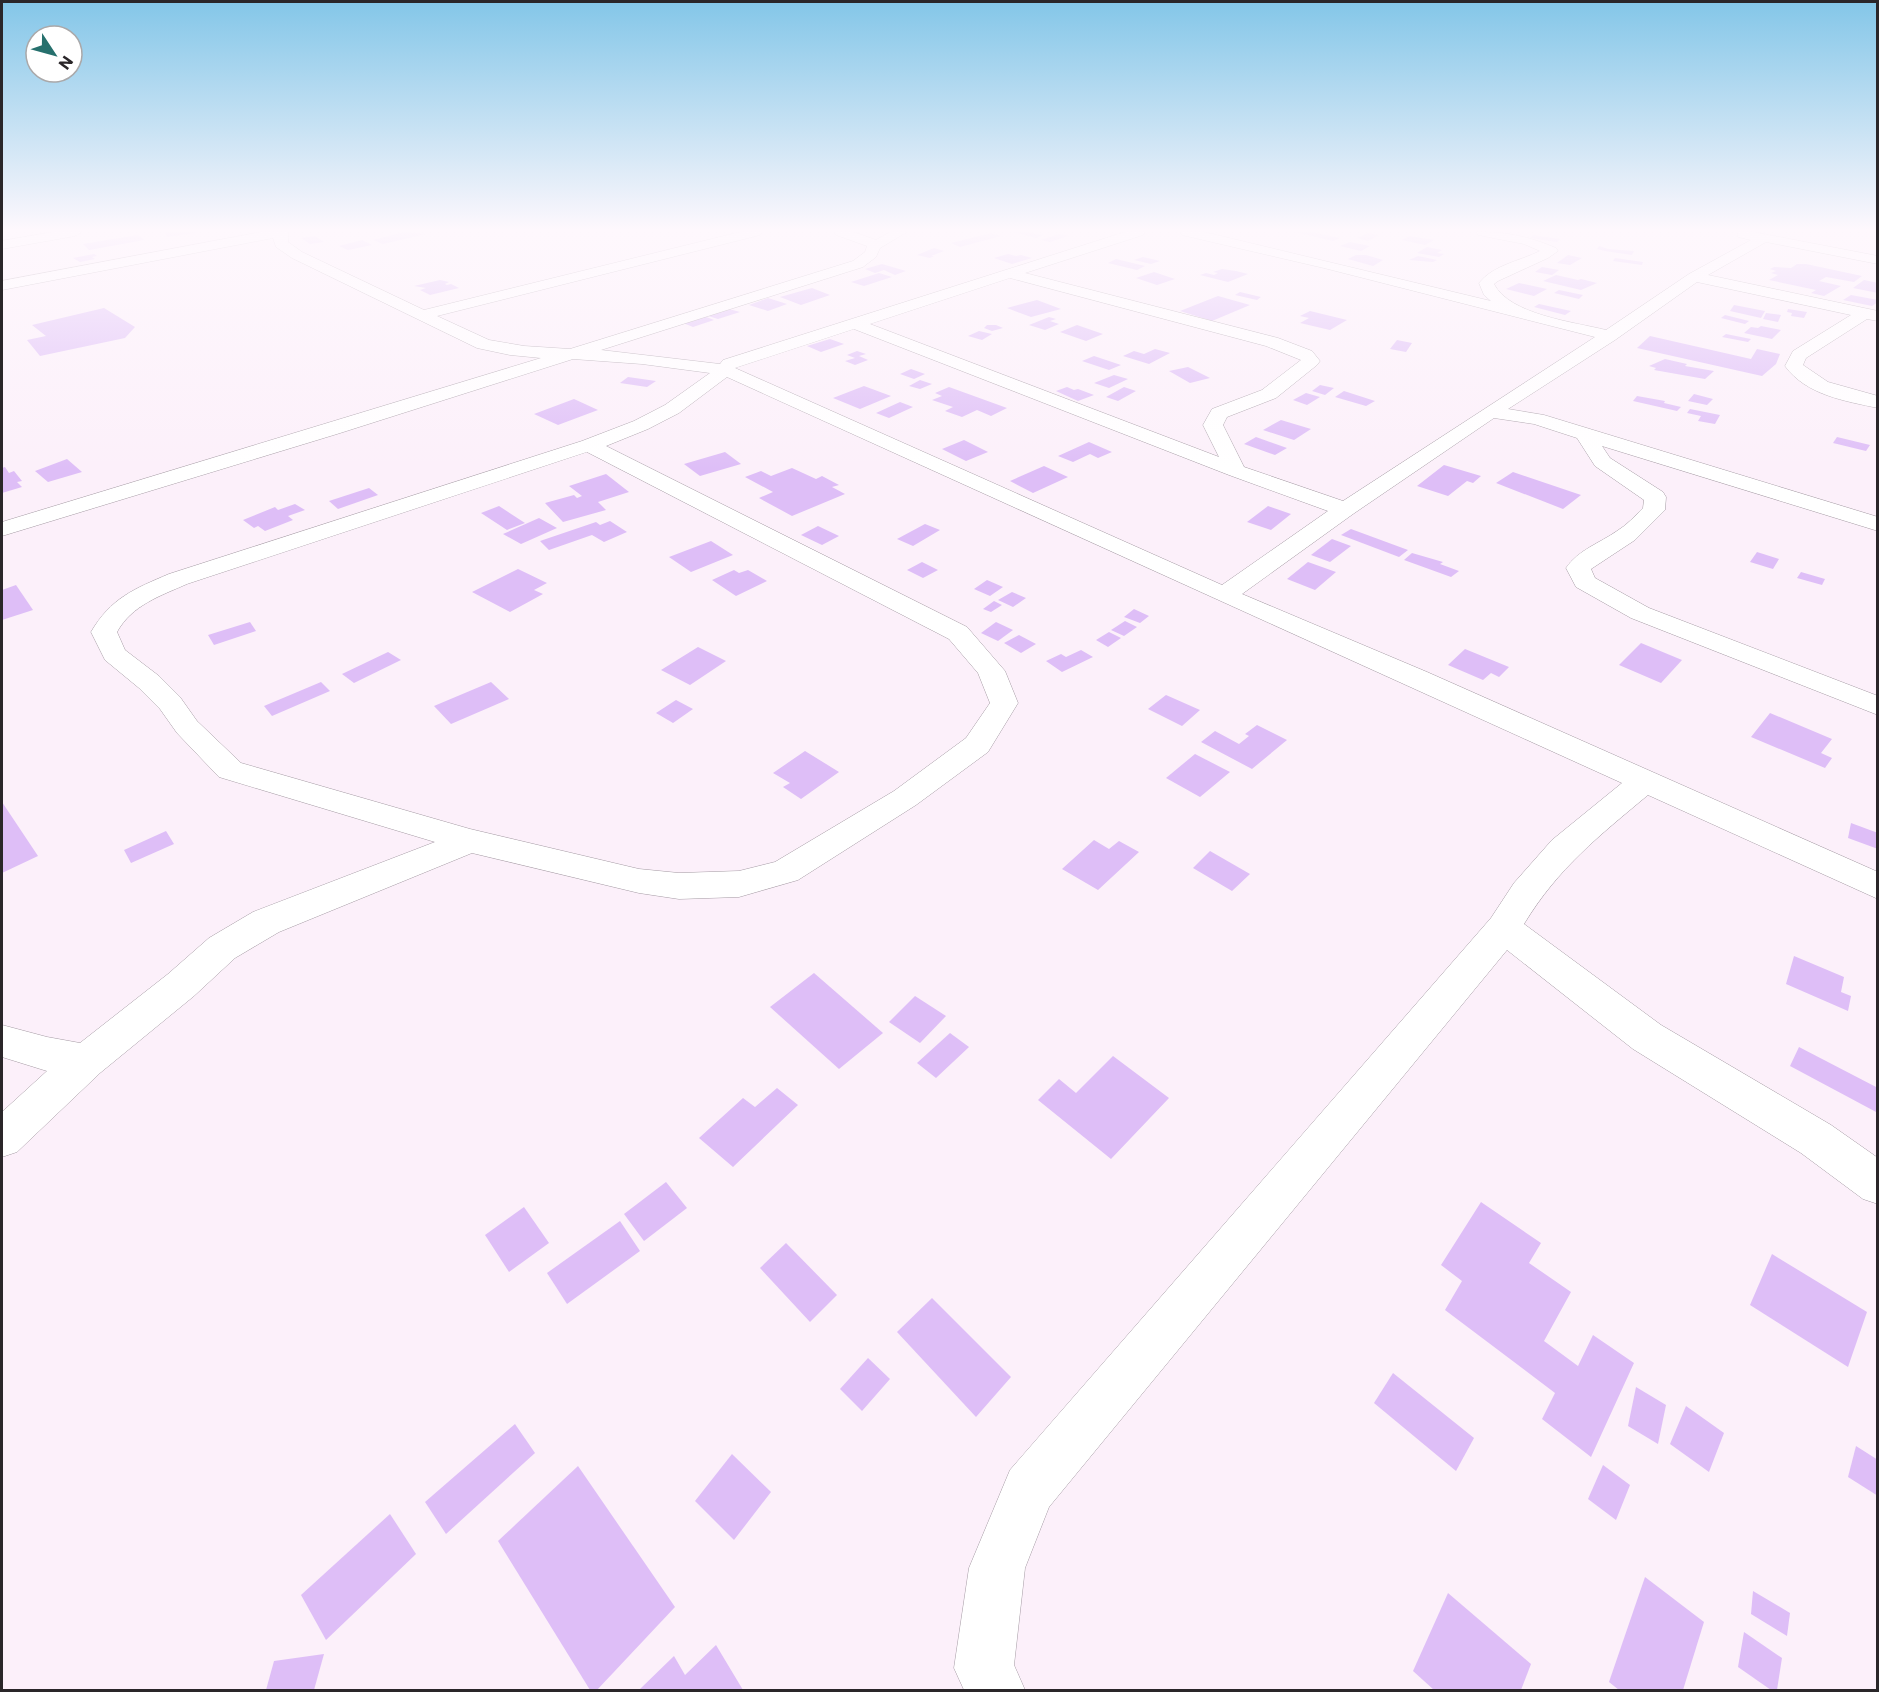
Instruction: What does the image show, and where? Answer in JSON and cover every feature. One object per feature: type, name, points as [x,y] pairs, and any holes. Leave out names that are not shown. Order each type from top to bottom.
[{"type":"street","points":[[414,311],[483,344],[506,351],[644,359],[725,370],[1878,886]]},
{"type":"street","points":[[422,315],[438,311]]},
{"type":"street","points":[[2,529],[489,381],[710,311]]},
{"type":"street","points":[[589,445],[958,633],[991,671],[1004,704],[977,745],[905,798],[786,871],[739,884],[679,886],[639,881],[470,841],[230,770],[149,682],[114,654],[104,632],[111,616],[136,598],[178,579],[589,445],[672,409],[725,370],[729,364],[892,311]]},
{"type":"street","points":[[1157,311],[1272,342],[1306,355],[1311,361],[1269,394],[1218,413],[1213,424],[1236,471]]},
{"type":"street","points":[[1509,311],[1608,336]]},
{"type":"street","points":[[1516,311],[1521,314]]},
{"type":"street","points":[[1224,595],[1346,509],[1645,311]]},
{"type":"street","points":[[1852,311],[1871,315]]},
{"type":"street","points":[[1871,315],[1799,355],[1794,366],[1803,377],[1823,387],[1878,402]]},
{"type":"street","points":[[853,323],[1236,471],[1346,509]]},
{"type":"street","points":[[489,381],[507,364],[506,351]]},
{"type":"street","points":[[1490,412],[1537,419],[1878,524]]},
{"type":"street","points":[[1584,434],[1602,462],[1656,497],[1654,510],[1640,525],[1578,568],[1585,582],[1640,613],[1680,630],[1878,705]]},
{"type":"street","points":[[995,1690],[984,1668],[997,1568],[1029,1489],[1504,928],[1526,892],[1564,848],[1644,782]]},
{"type":"street","points":[[2,1138],[86,1061],[181,985],[222,948],[266,922],[470,841]]},
{"type":"street","points":[[1504,928],[1647,1037],[1816,1139],[1878,1184]]},
{"type":"street","points":[[2,1041],[47,1054],[86,1061]]},
{"type":"building","points":[[91,311],[109,311],[135,327],[125,338],[40,356],[27,340],[46,336],[32,325]]},
{"type":"building","points":[[723,311],[740,312],[718,319],[708,316]]},
{"type":"building","points":[[1015,311],[1054,311],[1031,317]]},
{"type":"building","points":[[1180,311],[1236,311],[1212,321]]},
{"type":"building","points":[[1310,311],[1347,320],[1330,330],[1300,323],[1309,318],[1300,316]]},
{"type":"building","points":[[1549,311],[1571,311],[1565,315]]},
{"type":"building","points":[[1730,311],[1765,311],[1765,311],[1761,318]]},
{"type":"building","points":[[1787,312],[1807,312],[1804,318],[1791,316],[1792,313]]},
{"type":"building","points":[[1766,313],[1781,315],[1778,322],[1763,319]]},
{"type":"building","points":[[1725,315],[1749,321],[1745,324],[1721,318]]},
{"type":"building","points":[[704,316],[714,320],[693,327],[683,323]]},
{"type":"building","points":[[1049,317],[1056,319],[1050,321],[1059,324],[1045,330],[1029,325]]},
{"type":"building","points":[[987,325],[1003,328],[992,331],[984,328]]},
{"type":"building","points":[[1077,325],[1103,334],[1086,341],[1060,332]]},
{"type":"building","points":[[1761,326],[1781,330],[1772,339],[1744,333],[1751,327]]},
{"type":"building","points":[[979,331],[992,334],[982,340],[968,336]]},
{"type":"building","points":[[1726,334],[1751,339],[1748,342],[1722,337]]},
{"type":"building","points":[[1650,336],[1751,359],[1757,349],[1780,354],[1776,364],[1762,376],[1637,348]]},
{"type":"building","points":[[830,339],[844,344],[821,352],[807,346]]},
{"type":"building","points":[[1397,340],[1412,343],[1406,352],[1390,349]]},
{"type":"building","points":[[1155,349],[1170,353],[1149,364],[1123,356],[1134,351],[1144,354]]},
{"type":"building","points":[[857,351],[866,354],[859,356],[868,360],[855,365],[845,361],[855,358],[847,355]]},
{"type":"building","points":[[1094,356],[1121,365],[1109,370],[1082,361]]},
{"type":"building","points":[[1665,359],[1687,364],[1685,366],[1714,371],[1705,379],[1654,370],[1656,368],[1649,366]]},
{"type":"building","points":[[1188,367],[1210,378],[1190,383],[1169,371]]},
{"type":"building","points":[[911,369],[925,374],[914,379],[900,374]]},
{"type":"building","points":[[1114,375],[1128,379],[1109,388],[1094,383]]},
{"type":"building","points":[[628,377],[656,381],[647,387],[620,383]]},
{"type":"building","points":[[920,380],[932,384],[920,389],[909,386]]},
{"type":"building","points":[[1320,385],[1334,388],[1325,395],[1312,391]]},
{"type":"building","points":[[864,386],[891,396],[860,409],[833,398]]},
{"type":"building","points":[[949,387],[1007,408],[991,416],[977,410],[962,417],[945,411],[953,407],[932,400],[942,396],[935,393]]},
{"type":"building","points":[[1067,387],[1094,395],[1078,401],[1056,391]]},
{"type":"building","points":[[1124,387],[1136,391],[1118,401],[1106,397]]},
{"type":"building","points":[[1344,391],[1375,401],[1366,406],[1335,397]]},
{"type":"building","points":[[1306,393],[1320,397],[1307,405],[1293,400]]},
{"type":"building","points":[[1694,394],[1713,399],[1707,405],[1688,401]]},
{"type":"building","points":[[1637,396],[1665,401],[1664,403],[1681,407],[1677,411],[1633,401]]},
{"type":"building","points":[[574,399],[598,410],[558,425],[534,414]]},
{"type":"building","points":[[900,402],[913,407],[889,418],[876,413]]},
{"type":"building","points":[[1690,409],[1720,415],[1715,424],[1698,421],[1701,416],[1687,413]]},
{"type":"building","points":[[1281,420],[1311,429],[1294,440],[1263,430]]},
{"type":"building","points":[[1256,437],[1287,448],[1275,455],[1244,444]]},
{"type":"building","points":[[1837,437],[1870,445],[1866,451],[1833,443]]},
{"type":"building","points":[[964,440],[988,452],[966,461],[942,449]]},
{"type":"building","points":[[1089,442],[1112,452],[1098,458],[1090,454],[1073,462],[1058,456]]},
{"type":"building","points":[[725,452],[741,464],[700,476],[684,464]]},
{"type":"building","points":[[67,459],[82,472],[48,482],[35,471]]},
{"type":"building","points":[[1444,465],[1481,476],[1473,483],[1467,481],[1448,496],[1417,486]]},
{"type":"building","points":[[1044,466],[1068,477],[1033,493],[1010,481]]},
{"type":"building","points":[[5,467],[9,473],[14,471],[22,481],[17,482],[22,487],[2,493],[2,468]]},
{"type":"building","points":[[792,468],[816,479],[822,476],[839,485],[832,487],[845,494],[792,516],[759,498],[773,492],[745,477],[761,471],[771,476]]},
{"type":"building","points":[[1513,472],[1581,495],[1563,509],[1496,483]]},
{"type":"building","points":[[606,474],[629,492],[598,502],[606,510],[563,522],[545,503],[574,495],[577,498],[582,496],[569,486]]},
{"type":"building","points":[[369,488],[378,495],[338,509],[329,501]]},
{"type":"building","points":[[295,504],[305,510],[288,516],[293,520],[265,531],[258,526],[254,528],[243,520],[275,507],[278,510]]},
{"type":"building","points":[[499,506],[525,523],[507,530],[481,513]]},
{"type":"building","points":[[1268,506],[1291,514],[1271,530],[1247,522]]},
{"type":"building","points":[[539,518],[557,528],[521,544],[503,534]]},
{"type":"building","points":[[610,521],[627,532],[604,542],[592,535],[549,550],[540,541],[596,522],[600,525]]},
{"type":"building","points":[[925,524],[940,530],[913,546],[897,539]]},
{"type":"building","points":[[818,526],[839,536],[822,545],[801,535]]},
{"type":"building","points":[[1351,529],[1408,550],[1399,557],[1341,535]]},
{"type":"building","points":[[1332,539],[1351,546],[1330,562],[1311,555]]},
{"type":"building","points":[[711,541],[733,555],[691,572],[669,557]]},
{"type":"building","points":[[1757,552],[1779,559],[1773,569],[1750,562]]},
{"type":"building","points":[[1412,553],[1443,562],[1440,564],[1459,571],[1451,577],[1404,560]]},
{"type":"building","points":[[922,562],[938,570],[923,578],[907,570]]},
{"type":"building","points":[[1308,562],[1336,572],[1315,590],[1287,579]]},
{"type":"building","points":[[518,569],[547,583],[534,590],[543,594],[510,612],[472,592]]},
{"type":"building","points":[[734,570],[739,573],[748,570],[767,581],[736,596],[712,580]]},
{"type":"building","points":[[1801,572],[1825,579],[1822,585],[1797,578]]},
{"type":"building","points":[[987,580],[1003,587],[990,596],[974,589]]},
{"type":"building","points":[[16,585],[33,610],[2,620],[2,590]]},
{"type":"building","points":[[1012,592],[1026,598],[1013,607],[998,600]]},
{"type":"building","points":[[994,601],[1002,605],[991,612],[983,609]]},
{"type":"building","points":[[1134,609],[1149,616],[1140,623],[1124,617]]},
{"type":"building","points":[[1125,621],[1137,627],[1124,636],[1111,630]]},
{"type":"building","points":[[250,622],[256,631],[214,645],[208,635]]},
{"type":"building","points":[[996,622],[1013,630],[998,641],[981,633]]},
{"type":"building","points":[[1109,632],[1121,638],[1108,647],[1096,640]]},
{"type":"building","points":[[1019,635],[1036,644],[1021,653],[1004,643]]},
{"type":"building","points":[[1641,643],[1682,660],[1661,683],[1619,665]]},
{"type":"building","points":[[698,647],[726,661],[690,685],[661,670]]},
{"type":"building","points":[[1465,649],[1509,667],[1499,677],[1491,673],[1483,680],[1448,665]]},
{"type":"building","points":[[1081,650],[1093,657],[1062,672],[1046,661],[1061,654],[1066,657]]},
{"type":"building","points":[[388,652],[401,660],[354,683],[342,674]]},
{"type":"building","points":[[321,682],[330,691],[272,716],[264,706]]},
{"type":"building","points":[[491,682],[509,699],[451,724],[434,706]]},
{"type":"building","points":[[1166,695],[1200,710],[1182,726],[1148,709]]},
{"type":"building","points":[[676,700],[693,709],[673,723],[656,713]]},
{"type":"building","points":[[1770,713],[1832,739],[1821,753],[1832,758],[1825,768],[1751,737]]},
{"type":"building","points":[[1257,725],[1287,740],[1252,769],[1201,742],[1215,731],[1239,744],[1249,736],[1245,734]]},
{"type":"building","points":[[805,751],[839,772],[801,799],[783,787],[790,783],[773,773]]},
{"type":"building","points":[[1195,754],[1230,772],[1200,797],[1166,778]]},
{"type":"building","points":[[2,802],[38,856],[2,873]]},
{"type":"building","points":[[1851,823],[1878,833],[1878,849],[1848,838]]},
{"type":"building","points":[[166,831],[174,844],[131,863],[124,850]]},
{"type":"building","points":[[1094,840],[1109,849],[1119,841],[1139,852],[1098,890],[1062,869]]},
{"type":"building","points":[[1210,851],[1250,874],[1232,891],[1193,868]]},
{"type":"building","points":[[1794,956],[1844,977],[1841,992],[1851,996],[1848,1011],[1786,984]]},
{"type":"building","points":[[814,973],[883,1033],[839,1069],[770,1007]]},
{"type":"building","points":[[915,996],[946,1016],[920,1043],[889,1022]]},
{"type":"building","points":[[950,1033],[969,1047],[936,1078],[917,1063]]},
{"type":"building","points":[[1799,1047],[1878,1088],[1878,1113],[1790,1066]]},
{"type":"building","points":[[1113,1056],[1169,1098],[1111,1159],[1038,1100],[1059,1079],[1076,1093]]},
{"type":"building","points":[[777,1088],[798,1105],[733,1167],[699,1138],[743,1098],[755,1107]]},
{"type":"building","points":[[666,1182],[687,1208],[644,1241],[624,1214]]},
{"type":"building","points":[[1481,1202],[1541,1243],[1529,1263],[1571,1292],[1544,1341],[1578,1366],[1593,1335],[1634,1363],[1591,1457],[1542,1419],[1555,1393],[1445,1310],[1462,1281],[1441,1265]]},
{"type":"building","points":[[524,1207],[549,1243],[509,1272],[485,1235]]},
{"type":"building","points":[[620,1221],[640,1251],[567,1304],[547,1273]]},
{"type":"building","points":[[786,1243],[837,1295],[810,1322],[760,1268]]},
{"type":"building","points":[[1772,1254],[1867,1312],[1848,1367],[1750,1305]]},
{"type":"building","points":[[932,1298],[1011,1377],[976,1417],[897,1332]]},
{"type":"building","points":[[868,1358],[890,1379],[862,1411],[840,1389]]},
{"type":"building","points":[[1393,1373],[1474,1438],[1456,1471],[1374,1403]]},
{"type":"building","points":[[1636,1387],[1666,1405],[1658,1444],[1628,1426]]},
{"type":"building","points":[[1686,1406],[1724,1433],[1709,1472],[1670,1444]]},
{"type":"building","points":[[515,1424],[535,1453],[446,1534],[425,1502]]},
{"type":"building","points":[[1856,1446],[1878,1460],[1878,1496],[1848,1477]]},
{"type":"building","points":[[732,1454],[771,1492],[734,1540],[695,1501]]},
{"type":"building","points":[[1603,1465],[1630,1485],[1616,1520],[1588,1499]]},
{"type":"building","points":[[578,1466],[675,1607],[597,1690],[590,1690],[498,1541]]},
{"type":"building","points":[[390,1514],[416,1554],[326,1640],[301,1595]]},
{"type":"building","points":[[1645,1577],[1704,1622],[1683,1690],[1619,1690],[1609,1682]]},
{"type":"building","points":[[1753,1591],[1790,1613],[1787,1636],[1751,1614]]},
{"type":"building","points":[[1448,1593],[1531,1664],[1521,1690],[1434,1690],[1413,1671]]},
{"type":"building","points":[[1744,1632],[1782,1658],[1777,1690],[1771,1690],[1738,1667]]},
{"type":"building","points":[[716,1645],[743,1690],[639,1690],[674,1656],[685,1675]]},
{"type":"building","points":[[324,1654],[314,1690],[266,1690],[274,1661]]}]
